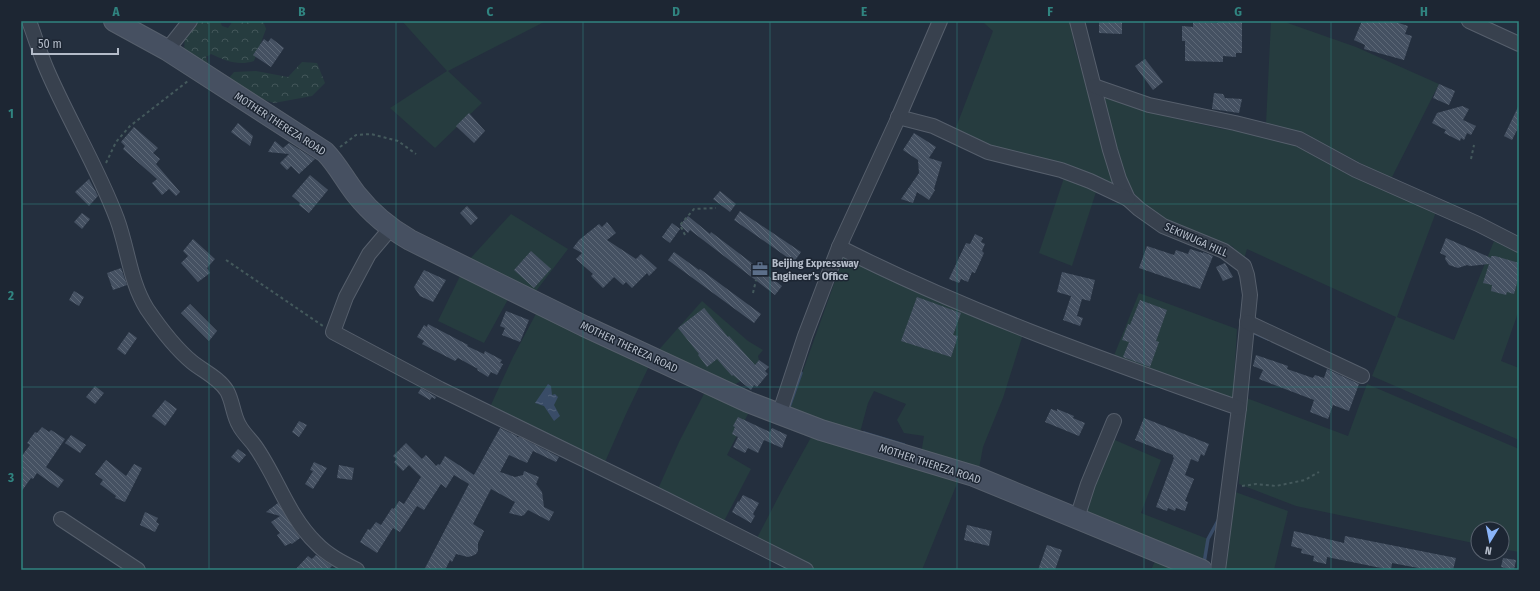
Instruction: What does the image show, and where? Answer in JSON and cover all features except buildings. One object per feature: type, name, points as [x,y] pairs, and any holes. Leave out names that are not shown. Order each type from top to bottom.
[{"type":"street","points":[[29,21],[47,70],[100,177],[117,220],[138,293],[147,308],[179,349],[191,361],[218,381],[225,389],[238,425],[255,446],[301,526],[316,544],[332,556],[357,570]]},
{"type":"street","name":"MOTHER THEREZA ROAD","points":[[114,21],[167,50],[310,141],[334,162],[356,194],[370,210],[391,228],[417,243],[584,326],[734,396],[821,430],[974,476],[1202,570]]},
{"type":"street","points":[[167,50],[190,21]]},
{"type":"street","points":[[779,414],[805,336],[839,247],[940,21]]},
{"type":"street","name":"SEKIWUGA HILL","points":[[1077,21],[1110,150],[1119,178],[1128,199],[1163,226],[1224,252],[1244,266],[1249,285],[1239,408],[1218,570]]},
{"type":"street","points":[[1469,21],[1519,44]]},
{"type":"street","points":[[1094,86],[1162,109],[1235,123],[1298,139],[1356,170],[1478,224],[1519,245]]},
{"type":"street","points":[[898,117],[933,126],[988,152],[1061,170],[1090,181],[1128,199]]},
{"type":"street","points":[[391,228],[368,254],[346,297],[333,332],[440,389],[652,492],[806,570]]},
{"type":"street","points":[[839,247],[915,284],[1032,332],[1127,369],[1239,408]]},
{"type":"street","points":[[1247,322],[1362,376]]},
{"type":"street","points":[[1077,518],[1088,484],[1114,422]]},
{"type":"street","points":[[61,519],[138,570]]},
{"type":"path","points":[[100,177],[116,142],[130,126],[200,71]]},
{"type":"path","points":[[334,162],[334,151],[356,134],[371,134],[398,141],[416,154]]},
{"type":"path","points":[[1471,159],[1474,145]]},
{"type":"path","points":[[685,235],[680,225],[694,209],[716,208]]},
{"type":"path","points":[[226,260],[292,306],[333,332]]},
{"type":"path","points":[[753,293],[756,280]]},
{"type":"path","points":[[1229,488],[1256,484],[1276,486],[1305,480],[1319,472]]},
{"type":"green space","points":[[200,21],[220,21],[222,26],[228,28],[233,21],[263,21],[266,29],[254,61],[237,63],[211,54],[206,57],[212,76],[184,54],[185,31]]},
{"type":"green space","points":[[402,21],[546,21],[448,71],[482,103],[435,148],[390,108],[447,71]]},
{"type":"green space","points":[[968,21],[1071,21],[1074,45],[1118,190],[993,147],[955,130],[993,31],[984,23]]},
{"type":"green space","points":[[1271,21],[1282,21],[1356,47],[1439,84],[1391,179],[1300,132],[1266,124]]},
{"type":"green space","points":[[302,62],[317,63],[325,83],[312,96],[274,103],[244,93],[229,78],[234,72],[256,71],[288,77]]},
{"type":"green space","points":[[1103,92],[1165,116],[1222,129],[1258,133],[1291,139],[1436,212],[1397,317],[1454,340],[1494,241],[1519,253],[1519,310],[1501,361],[1519,368],[1519,440],[1372,376],[1396,317],[1247,249],[1244,259],[1232,246],[1219,243],[1174,226],[1146,210],[1127,183],[1099,99]]},
{"type":"green space","points":[[1064,178],[1097,189],[1072,266],[1039,253]]},
{"type":"green space","points":[[511,214],[568,249],[533,295],[467,262]]},
{"type":"green space","points":[[845,253],[1024,331],[1003,398],[983,447],[978,474],[921,454],[924,436],[904,433],[897,420],[906,404],[874,391],[868,403],[859,436],[789,410]]},
{"type":"green space","points":[[460,276],[511,294],[484,343],[438,321]]},
{"type":"green space","points":[[1139,293],[1237,329],[1233,397],[1230,401],[1113,358]]},
{"type":"green space","points":[[702,301],[748,341],[763,350],[758,356],[759,360],[744,379],[734,385],[656,353]]},
{"type":"green space","points":[[539,308],[652,360],[605,462],[490,407],[513,357]]},
{"type":"green space","points":[[1367,384],[1519,449],[1519,552],[1510,550],[1510,521],[1470,521],[1470,542],[1296,506],[1239,484],[1241,396],[1348,436]]},
{"type":"green space","points":[[707,388],[750,410],[727,455],[751,469],[723,523],[658,489],[679,442]]},
{"type":"green space","points":[[814,432],[958,481],[922,570],[816,570],[756,540]]},
{"type":"green space","points":[[1108,437],[1161,460],[1141,513],[1208,539],[1202,562],[1074,514]]},
{"type":"green space","points":[[1230,490],[1288,511],[1274,570],[1219,570]]},
{"type":"green space","points":[[1156,559],[1183,570],[1151,570]]},
{"type":"water","points":[[548,384],[551,386],[552,395],[555,394],[558,397],[554,405],[560,416],[554,421],[544,406],[535,403]]},
{"type":"waterway","points":[[1250,331],[1268,339]]},
{"type":"waterway","points":[[790,411],[788,410],[801,373]]},
{"type":"waterway","points":[[864,433],[904,445]]},
{"type":"waterway","points":[[1204,563],[1208,539],[1220,517]]},
{"type":"place","name":"Beijing Expressway Engineer's Office","points":[[760,269]]}]
